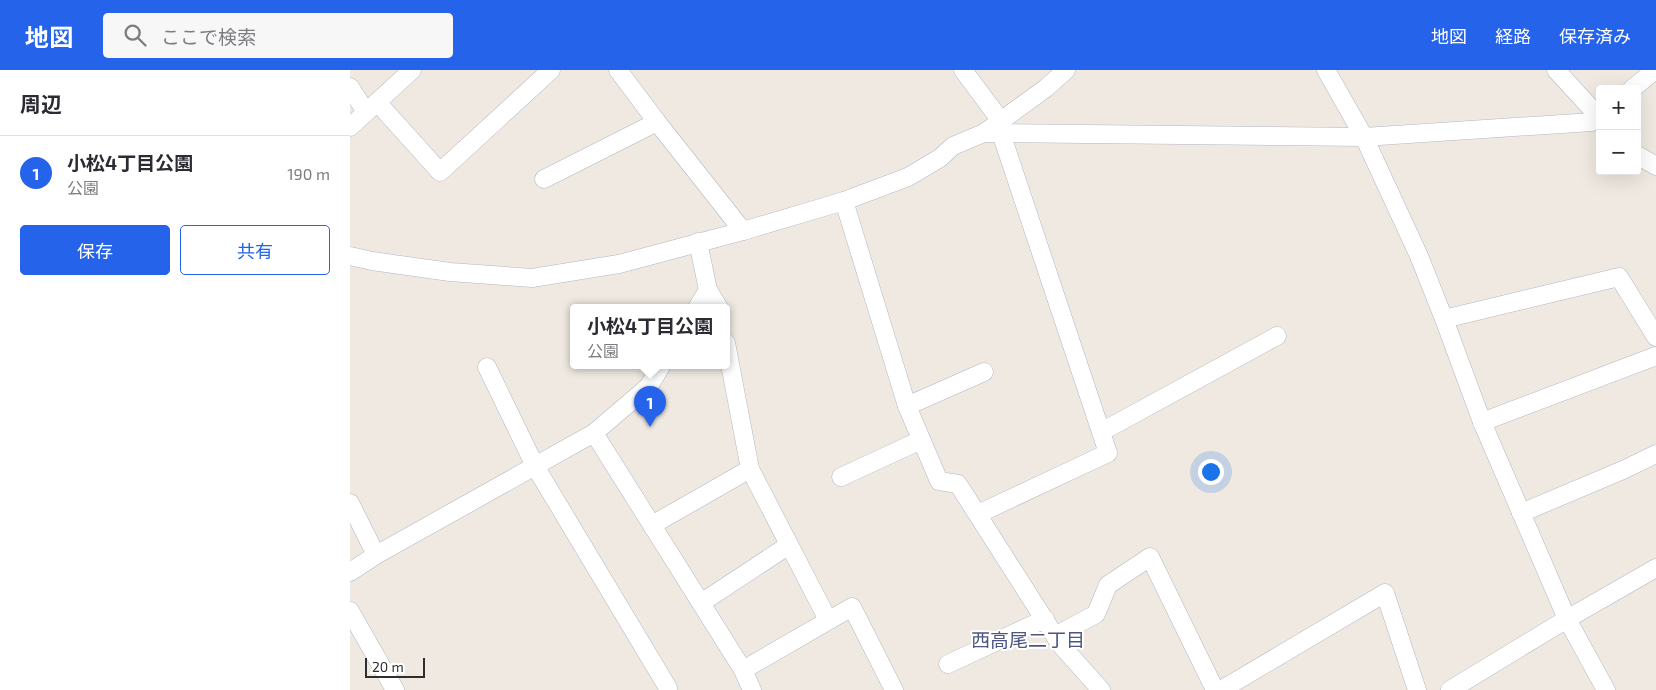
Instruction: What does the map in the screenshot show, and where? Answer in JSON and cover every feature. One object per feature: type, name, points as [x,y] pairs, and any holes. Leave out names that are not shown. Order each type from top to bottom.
[{"type":"street","points":[[350,127],[412,70]]},
{"type":"street","points":[[350,88],[440,172],[551,70]]},
{"type":"street","points":[[618,70],[743,231]]},
{"type":"street","points":[[963,70],[995,129],[1108,453],[978,514]]},
{"type":"street","points":[[350,256],[450,272],[532,278],[619,264],[743,231],[844,201],[908,177],[940,158],[953,146],[995,129],[1066,70]]},
{"type":"street","points":[[1326,70],[1364,137],[1418,256],[1444,319],[1482,422],[1521,513],[1567,619],[1606,690]]},
{"type":"street","points":[[1556,70],[1596,113]]},
{"type":"street","points":[[1637,85],[1655,70]]},
{"type":"street","points":[[995,129],[1364,137],[1592,122],[1596,119]]},
{"type":"street","points":[[544,179],[657,122]]},
{"type":"street","points":[[1641,157],[1656,166]]},
{"type":"street","points":[[844,201],[906,406],[940,481],[958,484],[1060,644],[1102,690]]},
{"type":"street","points":[[698,242],[708,290],[717,304]]},
{"type":"street","points":[[1444,319],[1619,277],[1656,337]]},
{"type":"street","points":[[699,304],[708,290]]},
{"type":"street","points":[[1101,432],[1277,336]]},
{"type":"street","points":[[1482,422],[1656,356]]},
{"type":"street","points":[[730,365],[750,469],[828,620]]},
{"type":"street","points":[[487,367],[535,466],[668,688]]},
{"type":"street","points":[[350,572],[376,555],[594,432],[649,386],[659,369]]},
{"type":"street","points":[[906,406],[984,372]]},
{"type":"street","points":[[594,432],[743,670],[752,690]]},
{"type":"street","points":[[841,477],[921,440]]},
{"type":"street","points":[[1521,513],[1656,454]]},
{"type":"street","points":[[652,525],[750,469]]},
{"type":"street","points":[[350,503],[376,555]]},
{"type":"street","points":[[701,603],[789,545]]},
{"type":"street","points":[[1055,636],[1096,614],[1108,585],[1150,557],[1215,690]]},
{"type":"street","points":[[1450,690],[1656,568]]},
{"type":"street","points":[[1221,690],[1384,593],[1417,690]]},
{"type":"street","points":[[743,670],[852,607],[894,690]]},
{"type":"street","points":[[350,611],[395,690]]},
{"type":"street","points":[[948,664],[1045,619]]},
{"type":"place","name":"小松4丁目公園","points":[[650,427]]},
{"type":"district","name":"西高尾二丁目","points":[[1028,640]]}]
